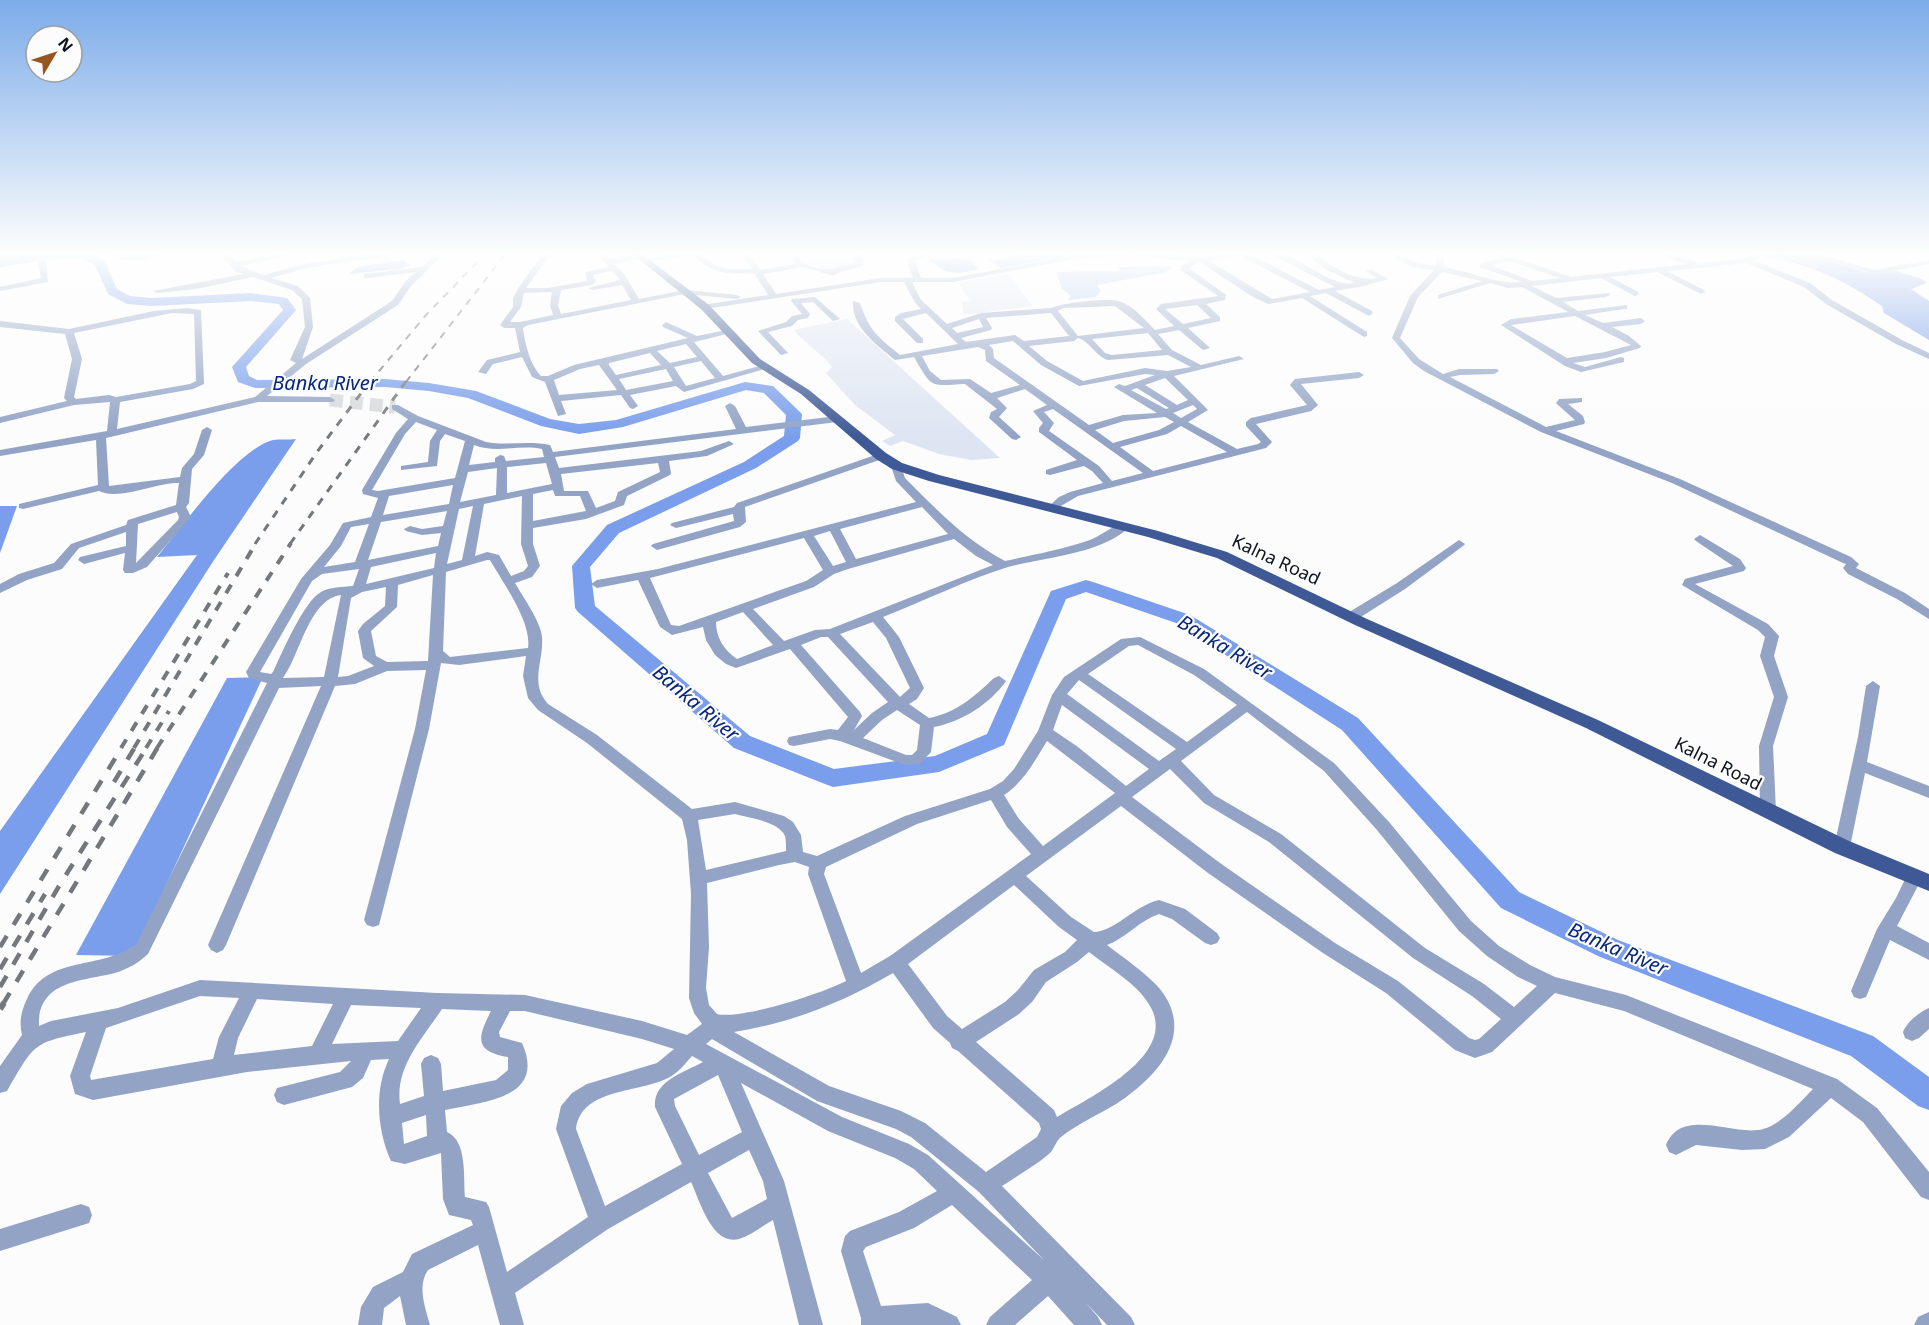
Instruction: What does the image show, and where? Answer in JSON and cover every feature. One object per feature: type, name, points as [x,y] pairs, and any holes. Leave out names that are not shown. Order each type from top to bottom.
[{"type":"main road","name":"Kalna Road","points":[[712,314],[749,355],[806,392],[881,456],[896,466],[934,478],[1124,526],[1222,555],[1351,617],[1592,724],[1842,847],[1922,880]]},
{"type":"street","points":[[0,324],[69,332],[160,314]]},
{"type":"street","points":[[0,420],[74,402],[109,398],[115,400],[193,386],[201,382],[198,314]]},
{"type":"street","points":[[299,365],[295,360],[309,327],[308,314]]},
{"type":"street","points":[[261,397],[299,365],[378,314]]},
{"type":"street","points":[[513,314],[504,325],[522,325],[561,314]]},
{"type":"street","points":[[784,353],[762,331],[789,324],[795,318],[806,314]]},
{"type":"street","points":[[831,314],[836,319]]},
{"type":"street","points":[[859,314],[870,335],[896,357],[917,355],[988,328],[981,316]]},
{"type":"street","points":[[910,314],[898,320],[921,341]]},
{"type":"street","points":[[932,314],[961,340],[980,344],[1151,331],[1217,320],[1212,314]]},
{"type":"street","points":[[947,327],[981,316],[1013,321],[1039,314]]},
{"type":"street","points":[[1056,314],[1074,338]]},
{"type":"street","points":[[1134,314],[1169,352],[1199,368]]},
{"type":"street","points":[[1168,314],[1206,348]]},
{"type":"street","points":[[1332,314],[1364,334]]},
{"type":"street","points":[[1406,314],[1396,338],[1416,361],[1442,376],[1545,430],[1676,481],[1852,565],[1850,567],[1852,571],[1901,596],[1929,615]]},
{"type":"street","points":[[1563,314],[1511,322],[1505,325],[1577,368],[1589,369],[1623,359],[1615,353],[1637,346],[1578,314]]},
{"type":"street","points":[[1850,314],[1929,356]]},
{"type":"street","points":[[1013,321],[1018,341],[1044,363],[1078,383],[1086,384],[1145,371],[1167,374],[1203,410],[1163,432],[1113,446]]},
{"type":"street","points":[[1601,326],[1641,321]]},
{"type":"street","points":[[522,325],[519,327],[519,335],[537,378],[549,379],[577,367],[728,331]]},
{"type":"street","points":[[666,325],[692,340],[721,379]]},
{"type":"street","points":[[69,332],[76,359],[69,394],[69,398],[74,402]]},
{"type":"street","points":[[1086,337],[1102,355],[1111,358],[1169,352]]},
{"type":"street","points":[[980,344],[989,350],[989,358],[1152,475]]},
{"type":"street","points":[[652,350],[656,357],[669,366],[684,389],[767,367]]},
{"type":"street","points":[[483,372],[490,362],[525,353]]},
{"type":"street","points":[[917,355],[924,362],[924,370],[936,382],[948,384],[967,381],[991,398],[1002,408],[993,416],[994,418],[1016,437]]},
{"type":"street","points":[[613,378],[704,358]]},
{"type":"street","points":[[1123,390],[1167,374],[1239,359]]},
{"type":"street","points":[[605,361],[604,365],[633,406]]},
{"type":"street","points":[[1442,376],[1459,372],[1494,371]]},
{"type":"street","points":[[1054,507],[1074,494],[1236,453],[1267,442],[1251,428],[1250,424],[1255,420],[1308,409],[1314,405],[1295,385],[1298,381],[1359,375]]},
{"type":"street","points":[[549,379],[561,414]]},
{"type":"street","points":[[1107,379],[1236,453]]},
{"type":"street","points":[[557,398],[599,396],[678,383]]},
{"type":"street","points":[[991,398],[996,394],[1027,386]]},
{"type":"street","points":[[1138,386],[1176,408]]},
{"type":"street","points":[[0,453],[101,436],[261,397],[330,400]]},
{"type":"street","points":[[112,432],[115,400]]},
{"type":"street","points":[[1545,430],[1580,422],[1579,418],[1561,403],[1562,401],[1579,400]]},
{"type":"street","points":[[1087,429],[1123,418],[1150,418],[1195,401]]},
{"type":"street","points":[[1054,405],[1038,411],[1048,423],[1044,432],[1095,466],[1110,485]]},
{"type":"street","points":[[730,406],[742,430]]},
{"type":"street","points":[[395,407],[414,418],[444,428],[470,441],[497,447],[541,444],[546,447],[551,457],[560,494],[585,494],[592,513]]},
{"type":"street","points":[[414,418],[401,433],[368,490],[372,493],[381,494],[502,465],[551,457],[837,419]]},
{"type":"street","points":[[405,468],[433,464],[435,441],[444,428]]},
{"type":"street","points":[[180,507],[185,517],[183,521],[144,564],[129,570],[132,522],[180,507],[183,503],[187,468],[199,455],[207,430]]},
{"type":"street","points":[[101,436],[103,487]]},
{"type":"street","points":[[468,562],[455,536],[454,506],[470,441]]},
{"type":"street","points":[[555,472],[703,454],[729,444]]},
{"type":"street","points":[[497,447],[502,465],[501,497]]},
{"type":"street","points":[[676,525],[738,509],[749,501],[881,456]]},
{"type":"street","points":[[527,525],[592,513],[615,506],[620,503],[622,494],[666,473],[663,459]]},
{"type":"street","points":[[1050,472],[1088,463]]},
{"type":"street","points":[[896,466],[900,479],[956,535],[980,553],[1003,565]]},
{"type":"street","points":[[23,506],[103,487],[110,490],[177,479],[185,481]]},
{"type":"street","points":[[535,651],[459,661],[435,659],[385,667],[350,681],[274,681],[254,675],[253,672],[311,574],[335,546],[347,525],[557,486]]},
{"type":"street","points":[[508,582],[528,574],[534,566],[528,551],[528,492]]},
{"type":"street","points":[[358,589],[375,520],[383,498],[381,494]]},
{"type":"street","points":[[373,920],[422,729],[435,659],[440,569],[455,536],[479,501]]},
{"type":"street","points":[[597,584],[643,577],[924,503]]},
{"type":"street","points":[[657,546],[736,525],[740,522],[738,509]]},
{"type":"street","points":[[694,520],[699,535]]},
{"type":"street","points":[[710,620],[708,626],[716,647],[730,662],[736,664],[820,633],[832,633],[1003,565],[1090,544],[1108,537],[1124,526]]},
{"type":"street","points":[[0,588],[23,577],[58,566],[75,546],[131,527]]},
{"type":"street","points":[[833,527],[853,564]]},
{"type":"street","points":[[410,529],[455,536]]},
{"type":"street","points":[[807,534],[830,571]]},
{"type":"street","points":[[643,577],[666,627],[672,631],[710,620],[810,584],[830,571],[956,535]]},
{"type":"street","points":[[311,574],[363,565],[455,536]]},
{"type":"street","points":[[1700,539],[1736,562],[1740,568],[1689,582],[1688,585],[1763,627],[1772,636],[1767,656],[1782,697],[1768,734],[1766,746],[1768,811]]},
{"type":"street","points":[[1351,617],[1401,586],[1459,544]]},
{"type":"street","points":[[84,560],[132,548]]},
{"type":"street","points":[[32,1039],[28,1023],[29,1014],[45,985],[60,976],[121,963],[135,957],[142,949],[274,681],[300,630],[320,598],[328,593],[392,583],[492,556],[532,625],[536,637],[530,676],[531,688],[543,707],[592,739],[688,816],[694,827],[700,939],[699,1000],[705,1016],[714,1025],[824,1094],[901,1121],[918,1130],[986,1185],[1123,1325]]},
{"type":"street","points":[[385,667],[370,658],[363,639],[368,624],[391,607],[392,583]]},
{"type":"street","points":[[217,945],[330,682],[345,598],[349,593],[358,589]]},
{"type":"street","points":[[746,607],[788,646],[855,716],[847,738]]},
{"type":"street","points":[[847,738],[884,711],[916,693],[917,688],[892,637],[876,616]]},
{"type":"street","points":[[832,633],[870,676],[927,723],[940,722],[967,711],[999,681]]},
{"type":"street","points":[[697,879],[795,856],[818,863],[921,816],[995,793],[1008,785],[1019,773],[1045,732],[1059,695],[1078,672],[1126,642],[1140,641],[1199,672],[1329,767],[1383,826],[1465,926],[1493,951],[1524,971],[1552,984],[1626,1003],[1830,1086],[1870,1115],[1929,1189]]},
{"type":"street","points":[[1078,672],[1187,749]]},
{"type":"street","points":[[1842,847],[1873,686]]},
{"type":"street","points":[[1059,695],[1165,765],[1209,799],[1275,838],[1419,953],[1478,990],[1515,1019]]},
{"type":"street","points":[[600,1221],[566,1129],[568,1113],[579,1100],[594,1091],[662,1071],[714,1025],[734,1023],[807,1005],[857,984],[896,962],[1247,705]]},
{"type":"street","points":[[794,741],[830,734],[905,760],[915,760],[924,752],[927,723]]},
{"type":"street","points":[[1045,732],[1073,751],[1124,796],[1214,868],[1359,968],[1384,981],[1462,1044],[1475,1049],[1485,1046],[1552,984]]},
{"type":"street","points":[[1859,765],[1929,792]]},
{"type":"street","points":[[995,793],[1013,823],[1042,856]]},
{"type":"street","points":[[688,816],[735,808],[778,820],[788,826],[793,834],[795,856]]},
{"type":"street","points":[[818,863],[816,874],[857,984]]},
{"type":"street","points":[[986,1185],[1044,1144],[1052,1131],[1137,1077],[1150,1064],[1161,1047],[1166,1021],[1160,1005],[1148,990],[1015,876]]},
{"type":"street","points":[[1860,991],[1886,929],[1903,902],[1922,880]]},
{"type":"street","points":[[1089,940],[1096,941],[1108,937],[1147,911],[1159,907],[1171,910],[1210,938]]},
{"type":"street","points":[[1886,929],[1929,952]]},
{"type":"street","points":[[959,1042],[1012,1008],[1025,996],[1040,976],[1071,957],[1089,940]]},
{"type":"street","points":[[896,962],[922,1000],[959,1042],[1034,1104],[1047,1117],[1052,1131]]},
{"type":"street","points":[[0,1084],[24,1045],[32,1039],[51,1030],[99,1021],[200,988],[437,1001],[525,1003],[550,1007],[690,1045],[835,1124],[902,1151],[921,1162],[1049,1280],[1090,1325]]},
{"type":"street","points":[[221,1066],[229,1037],[252,991]]},
{"type":"street","points":[[318,1053],[346,996]]},
{"type":"street","points":[[437,1001],[403,1050],[391,1075],[388,1089],[394,1145],[398,1154],[407,1155],[438,1141],[446,1142],[451,1150],[456,1207],[478,1210],[496,1279],[501,1284],[512,1325]]},
{"type":"street","points":[[391,1117],[435,1103],[500,1088],[510,1083],[519,1064],[515,1049],[496,1046],[490,1041],[490,1032],[504,1003]]},
{"type":"street","points":[[1912,1032],[1929,1017]]},
{"type":"street","points":[[99,1021],[80,1076],[82,1087],[93,1090],[221,1066],[318,1053],[403,1050]]},
{"type":"street","points":[[284,1095],[345,1080],[356,1071],[365,1050]]},
{"type":"street","points":[[722,1062],[752,1137],[773,1181],[811,1325]]},
{"type":"street","points":[[722,1062],[671,1089],[664,1097],[665,1107],[722,1224],[730,1229],[738,1228],[780,1204]]},
{"type":"street","points":[[431,1064],[438,1141]]},
{"type":"street","points":[[1676,1145],[1684,1136],[1695,1134],[1750,1142],[1767,1138],[1784,1128],[1830,1086]]},
{"type":"street","points":[[501,1284],[509,1284],[600,1221],[752,1137]]},
{"type":"street","points":[[949,1325],[928,1315],[873,1322],[852,1251],[853,1244],[858,1239],[906,1220],[955,1192]]},
{"type":"street","points":[[0,1240],[81,1215]]},
{"type":"street","points":[[418,1325],[410,1280],[413,1271],[420,1262],[485,1230]]},
{"type":"street","points":[[370,1325],[373,1302],[380,1295],[410,1280]]},
{"type":"street","points":[[998,1325],[1049,1280]]},
{"type":"shaded area","points":[[1885,314],[1929,314],[1929,340]]},
{"type":"shaded area","points":[[847,319],[1000,458],[971,460],[939,454],[903,441],[890,446],[882,441],[895,435],[855,405],[826,373],[832,367],[794,330]]},
{"type":"shaded area","points":[[296,439],[214,560],[0,894],[0,831],[197,555],[157,557],[210,491],[243,458],[259,446],[273,440]]},
{"type":"shaded area","points":[[0,506],[17,506],[0,553]]},
{"type":"shaded area","points":[[263,677],[133,956],[76,955],[227,678]]},
{"type":"waterway","name":"Banka River","points":[[287,314],[239,367],[243,379],[255,384],[385,383],[429,387],[471,394],[546,423],[579,429],[618,424],[745,386],[768,389],[794,414],[792,438],[750,465],[613,529],[581,566],[585,608],[742,742],[833,778],[939,764],[996,739],[1058,595],[1086,586],[1183,619],[1350,724],[1510,900],[1608,948],[1862,1046],[1929,1095]]},
{"type":"tunnel","points":[[330,400],[395,407]]},
{"type":"railway","points":[[370,382],[427,314]]},
{"type":"railway","points":[[406,382],[459,314]]},
{"type":"railway","points":[[255,544],[317,452],[371,380]]},
{"type":"railway","points":[[290,544],[407,380]]},
{"type":"railway","points":[[134,748],[256,543]]},
{"type":"railway","points":[[157,748],[291,543]]},
{"type":"railway","points":[[121,748],[228,573]]},
{"type":"railway","points":[[146,748],[169,711]]},
{"type":"railway","points":[[0,947],[122,747]]},
{"type":"railway","points":[[114,782],[135,747]]},
{"type":"railway","points":[[0,987],[62,881],[147,747]]},
{"type":"railway","points":[[3,1004],[158,747]]},
{"type":"railway","points":[[0,969],[45,894]]},
{"type":"railway","points":[[0,1009],[4,1003]]}]
